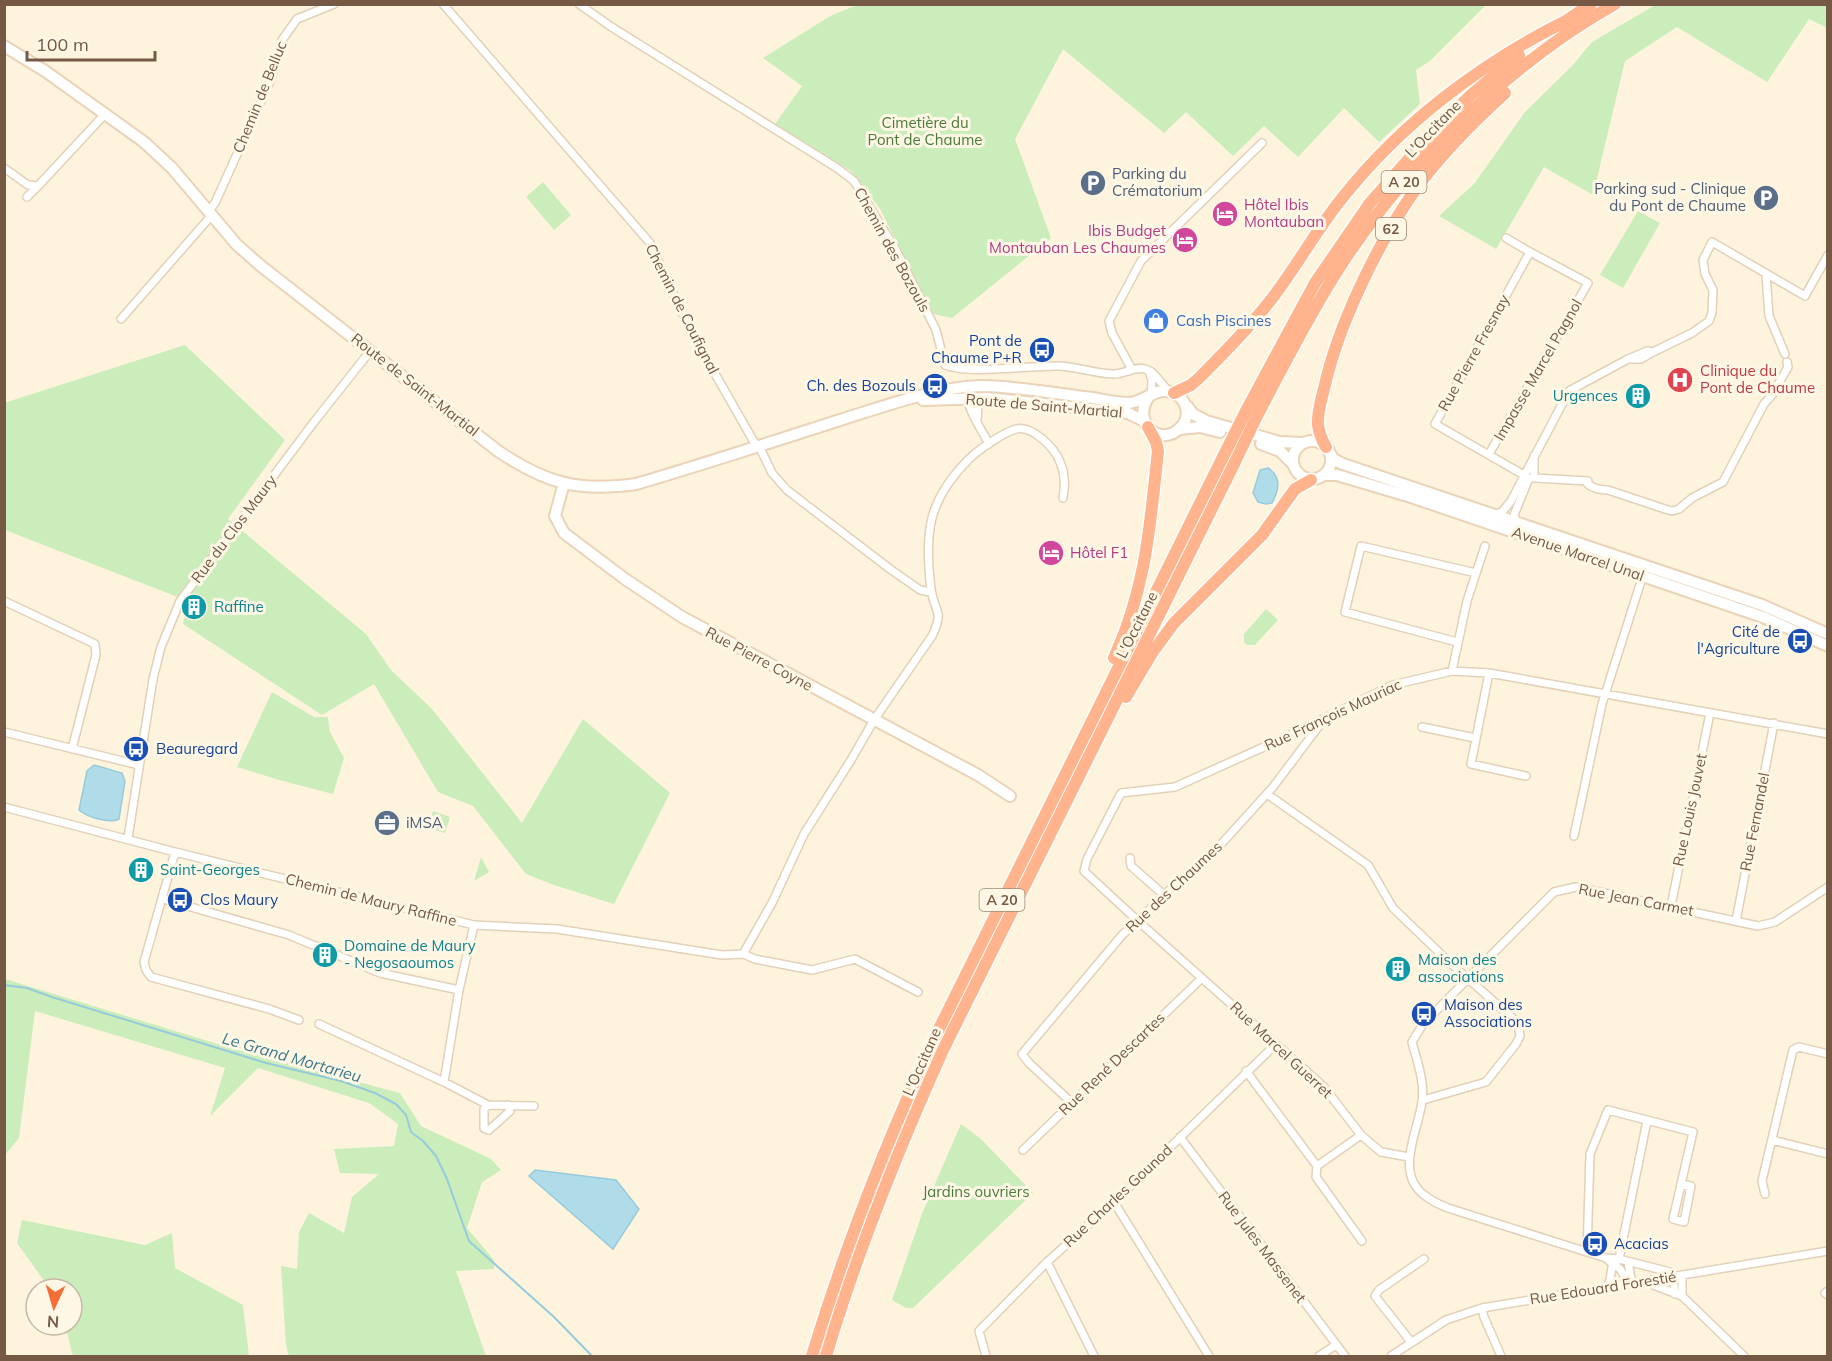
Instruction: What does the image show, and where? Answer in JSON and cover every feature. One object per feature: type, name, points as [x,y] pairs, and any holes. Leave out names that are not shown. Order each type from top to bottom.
[{"type":"highway","name":"L'Occitane","points":[[812,1356],[852,1239],[888,1145],[957,990],[1092,719],[1229,459],[1315,283],[1370,203],[1431,134],[1512,60],[1591,4]]},
{"type":"highway","name":"L'Occitane","points":[[1252,413],[1336,273],[1396,191],[1431,151],[1477,106],[1543,52],[1615,4]]},
{"type":"highway","points":[[1172,392],[1191,385],[1199,378],[1269,302],[1342,197],[1390,145],[1456,89],[1524,42],[1566,21]]},
{"type":"highway","name":"62","points":[[1328,451],[1319,434],[1318,424],[1331,362],[1349,315],[1382,244],[1415,190],[1442,155],[1543,52]]},
{"type":"highway","points":[[1092,719],[1106,677],[1125,635],[1144,571],[1158,451],[1156,442],[1146,424]]},
{"type":"highway","name":"L'Occitane","points":[[826,1356],[864,1242],[932,1074],[1105,723],[1229,459]]},
{"type":"highway","points":[[1105,723],[1126,696],[1152,653],[1174,623],[1262,536],[1294,489],[1311,480]]},
{"type":"main road","name":"Route de Saint-Martial","points":[[4,46],[106,113],[159,155],[237,245],[261,266],[505,456],[540,476],[564,483],[607,488],[636,484],[935,392],[976,386],[1032,390],[1129,403],[1149,397]]},
{"type":"main road","points":[[967,398],[976,391],[1032,390]]},
{"type":"main road","points":[[1156,392],[1172,392],[1185,403],[1193,414],[1206,421],[1280,442],[1315,441],[1328,451],[1331,466],[1324,475],[1311,480],[1299,475],[1293,464],[1280,451],[1272,447],[1200,427],[1179,429],[1167,435],[1153,432],[1146,424],[1143,409],[1149,397],[1156,392]]},
{"type":"main road","name":"Route de Saint-Martial","points":[[905,401],[987,398],[1128,413],[1146,424]]},
{"type":"main road","points":[[1179,429],[1186,417],[1185,403]]},
{"type":"main road","points":[[1293,464],[1294,452],[1303,443]]},
{"type":"main road","name":"Avenue Marcel Unal","points":[[1328,451],[1333,459],[1343,464],[1513,519],[1762,605],[1827,634]]},
{"type":"main road","name":"Avenue Marcel Unal","points":[[1324,475],[1337,475],[1411,497],[1762,616],[1827,646]]},
{"type":"main road","name":"Rue Pierre Coyne","points":[[564,483],[555,516],[564,533],[625,579],[682,617],[978,775],[1010,796]]},
{"type":"street","name":"Chemin de Belluc","points":[[121,319],[210,214],[271,79],[282,40],[297,19],[334,4]]},
{"type":"street","name":"Chemin de Coufignal","points":[[443,4],[650,243],[690,330],[772,474],[787,490],[890,569],[920,590],[931,592]]},
{"type":"street","name":"Chemin des Bozouls","points":[[579,4],[855,181],[896,250],[936,330],[945,365],[972,369],[1059,366],[1111,374],[1121,374],[1136,368],[1148,370]]},
{"type":"street","points":[[27,197],[106,113]]},
{"type":"street","points":[[1130,371],[1130,366],[1112,333],[1109,321],[1141,261],[1262,143]]},
{"type":"street","points":[[4,168],[28,185],[38,186]]},
{"type":"street","points":[[1506,238],[1530,252]]},
{"type":"street","points":[[1411,497],[1499,524],[1513,519],[1530,473],[1534,455],[1569,391],[1628,359],[1647,351],[1653,352],[1692,333],[1709,321],[1712,313],[1713,290],[1705,274],[1704,260],[1712,242],[1805,296],[1827,255]]},
{"type":"street","name":"Impasse Marcel Pagnol","points":[[1489,454],[1588,283],[1530,252]]},
{"type":"street","name":"Rue Pierre Fresnay","points":[[1530,252],[1435,424],[1489,454],[1530,473]]},
{"type":"street","points":[[1766,274],[1769,316],[1785,354]]},
{"type":"street","name":"Rue du Clos Maury","points":[[128,838],[150,697],[161,647],[180,601],[371,350]]},
{"type":"street","points":[[1530,473],[1586,482],[1587,485],[1672,511],[1679,509],[1692,498],[1723,482],[1764,404],[1772,395],[1788,367],[1787,362]]},
{"type":"street","points":[[1148,370],[1172,392]]},
{"type":"street","points":[[1148,370],[1152,379],[1149,397]]},
{"type":"street","points":[[967,398],[971,412],[978,420],[989,444]]},
{"type":"street","points":[[978,420],[978,405],[987,398]]},
{"type":"street","points":[[743,954],[772,903],[804,834],[874,720],[932,636],[939,621],[937,606],[931,592],[929,543],[931,521],[937,500],[952,478],[971,457],[989,444],[1015,429],[1027,429],[1038,434],[1060,461],[1065,487],[1063,498]]},
{"type":"street","points":[[1493,514],[1502,512],[1507,507],[1530,473]]},
{"type":"street","points":[[1457,642],[1345,612],[1360,546],[1476,573]]},
{"type":"street","points":[[1452,671],[1457,642],[1485,546]]},
{"type":"street","points":[[1574,836],[1605,694],[1644,572],[1729,594]]},
{"type":"street","points":[[4,601],[95,644],[96,655],[72,749]]},
{"type":"street","name":"Rue François Mauriac","points":[[1138,921],[1084,871],[1087,859],[1121,793],[1175,787],[1394,685],[1412,679],[1452,671],[1489,673],[1827,734]]},
{"type":"street","points":[[1489,673],[1471,764],[1526,776]]},
{"type":"street","name":"Rue Louis Jouvet","points":[[1671,906],[1710,713]]},
{"type":"street","name":"Rue des Chaumes","points":[[1072,1103],[1022,1054],[1123,934],[1214,852],[1268,794],[1324,719]]},
{"type":"street","name":"Rue Fernandel","points":[[1736,921],[1774,723]]},
{"type":"street","points":[[1422,727],[1475,738]]},
{"type":"street","points":[[1816,731],[1827,727]]},
{"type":"street","points":[[4,732],[139,765]]},
{"type":"street","points":[[1268,794],[1368,864],[1393,908],[1520,1027],[1520,1036],[1516,1044],[1486,1082],[1423,1100],[1409,1157],[1410,1172],[1422,1193],[1448,1209],[1617,1262],[1628,1262],[1671,1272],[1679,1295]]},
{"type":"street","name":"Chemin de Maury Raffine","points":[[4,807],[474,926],[558,929],[722,955],[743,954],[755,959],[812,970],[855,959],[918,992]]},
{"type":"street","points":[[175,852],[144,962],[151,977],[269,1009],[299,1020]]},
{"type":"street","points":[[1130,858],[1131,866],[1164,895]]},
{"type":"street","name":"Rue Jean Carmet","points":[[1423,1100],[1421,1075],[1412,1042],[1423,1024],[1554,892],[1576,887],[1758,926],[1775,922],[1827,887]]},
{"type":"street","points":[[163,899],[289,935],[380,973],[459,990]]},
{"type":"street","name":"Rue Marcel Guerret","points":[[1138,921],[1324,1087],[1361,1135],[1381,1152],[1409,1157]]},
{"type":"street","points":[[444,1082],[459,990],[474,926]]},
{"type":"street","name":"Rue René Descartes","points":[[1023,1150],[1202,978]]},
{"type":"street","points":[[320,1024],[488,1105],[534,1106]]},
{"type":"street","name":"Rue Charles Gounod","points":[[986,1356],[979,1331],[1047,1262],[1114,1202],[1276,1044]]},
{"type":"street","points":[[1765,1194],[1762,1181],[1793,1050],[1799,1047],[1827,1054]]},
{"type":"street","points":[[1246,1071],[1317,1166],[1316,1177],[1323,1189],[1362,1241]]},
{"type":"street","points":[[488,1105],[484,1109],[484,1128],[489,1130],[510,1112],[507,1105]]},
{"type":"street","points":[[1587,1252],[1590,1154],[1608,1110],[1694,1132],[1673,1219],[1684,1222],[1691,1186],[1682,1184]]},
{"type":"street","points":[[1610,1286],[1647,1121]]},
{"type":"street","points":[[1317,1166],[1361,1135]]},
{"type":"street","name":"Rue Jules Massenet","points":[[1180,1137],[1345,1356]]},
{"type":"street","points":[[1772,1140],[1827,1154]]},
{"type":"street","points":[[1114,1202],[1209,1356]]},
{"type":"street","name":"Rue Edouard Forestié","points":[[1391,1356],[1446,1320],[1482,1308],[1827,1251]]},
{"type":"street","points":[[1411,1342],[1376,1296],[1379,1290],[1424,1259]]},
{"type":"street","points":[[1047,1262],[1094,1356]]},
{"type":"street","points":[[1617,1262],[1629,1283]]},
{"type":"street","points":[[1628,1262],[1631,1278],[1629,1283]]},
{"type":"street","points":[[1679,1295],[1682,1275]]},
{"type":"street","points":[[1642,1281],[1679,1295],[1741,1355]]},
{"type":"street","points":[[1482,1308],[1501,1356]]},
{"type":"street","points":[[1319,1356],[1336,1345]]},
{"type":"green space","name":"Cimetière du Pont de Chaume","points":[[860,4],[1486,5],[1430,61],[1416,70],[1420,104],[1379,142],[1344,108],[1298,157],[1264,126],[1233,156],[1186,112],[1164,133],[1063,49],[1015,139],[1051,238],[952,318],[933,314],[880,209],[851,171],[775,124],[802,86],[763,58],[832,15]]},
{"type":"green space","points":[[1657,4],[1827,5],[1827,28],[1809,19],[1767,82],[1677,27],[1625,61],[1593,195],[1544,167],[1496,249],[1439,216],[1474,184],[1525,112],[1572,66],[1592,42]]},
{"type":"green space","points":[[543,182],[571,215],[554,230],[526,197]]},
{"type":"green space","points":[[1638,211],[1660,223],[1623,288],[1600,275]]},
{"type":"green space","points":[[185,345],[285,440],[228,519],[366,634],[391,670],[432,709],[522,823],[583,719],[670,793],[614,904],[526,874],[473,806],[438,792],[374,684],[322,715],[183,624],[188,601],[5,530],[4,403]]},
{"type":"green space","points":[[1266,609],[1278,620],[1255,645],[1247,645],[1244,642],[1244,634]]},
{"type":"green space","points":[[272,692],[314,717],[328,717],[330,732],[344,758],[333,794],[237,767]]},
{"type":"green space","points":[[433,811],[450,817],[445,833],[428,828]]},
{"type":"green space","points":[[481,857],[489,872],[474,881]]},
{"type":"green space","points":[[5,979],[234,1049],[400,1093],[421,1126],[491,1159],[501,1170],[482,1182],[467,1228],[494,1260],[494,1269],[456,1271],[486,1356],[289,1356],[286,1345],[281,1266],[297,1269],[299,1232],[309,1213],[344,1233],[352,1197],[379,1174],[340,1173],[334,1149],[394,1146],[398,1124],[369,1103],[258,1068],[210,1116],[225,1068],[35,1011],[19,1138],[5,1155]]},
{"type":"green space","name":"Jardins ouvriers","points":[[961,1124],[981,1139],[1033,1193],[913,1308],[906,1308],[892,1300],[922,1214]]},
{"type":"green space","points":[[22,1220],[145,1245],[172,1233],[175,1268],[243,1305],[249,1356],[73,1356],[68,1337],[84,1337],[84,1277],[41,1277],[17,1243]]},
{"type":"water","points":[[1268,468],[1276,475],[1278,484],[1272,503],[1266,504],[1258,502],[1253,493],[1260,470]]},
{"type":"water","points":[[94,765],[122,773],[125,781],[119,819],[110,821],[98,819],[79,810],[87,771]]},
{"type":"water","points":[[535,1170],[616,1180],[639,1209],[613,1249],[529,1176]]},
{"type":"waterway","name":"Le Grand Mortarieu","points":[[4,985],[27,988],[266,1063],[341,1081],[375,1093],[396,1104],[406,1115],[411,1132],[423,1141],[436,1156],[447,1179],[469,1241],[554,1317],[592,1356]]},
{"type":"place","name":"Parking du Crématorium","points":[[1093,183]]},
{"type":"place","name":"Parking sud - Clinique du Pont de Chaume","points":[[1766,198]]},
{"type":"place","name":"Hôtel Ibis Montauban","points":[[1225,214]]},
{"type":"place","name":"Ibis Budget Montauban Les Chaumes","points":[[1185,240]]},
{"type":"place","name":"Cash Piscines","points":[[1156,321]]},
{"type":"place","name":"Pont de Chaume P+R","points":[[1042,350]]},
{"type":"place","name":"Clinique du Pont de Chaume","points":[[1680,380]]},
{"type":"place","name":"Ch. des Bozouls","points":[[935,386]]},
{"type":"place","name":"Urgences","points":[[1638,396]]},
{"type":"place","name":"Hôtel F1","points":[[1051,553]]},
{"type":"place","name":"Raffine","points":[[194,607]]},
{"type":"place","name":"Cité de l'Agriculture","points":[[1800,641]]},
{"type":"place","name":"Beauregard","points":[[136,749]]},
{"type":"place","name":"iMSA","points":[[387,823]]},
{"type":"place","name":"Saint-Georges","points":[[141,870]]},
{"type":"place","name":"Clos Maury","points":[[180,900]]},
{"type":"place","name":"Domaine de Maury - Negosaoumos","points":[[325,955]]},
{"type":"place","name":"Maison des associations","points":[[1398,969]]},
{"type":"place","name":"Maison des Associations","points":[[1424,1014]]},
{"type":"place","name":"Acacias","points":[[1595,1244]]}]
